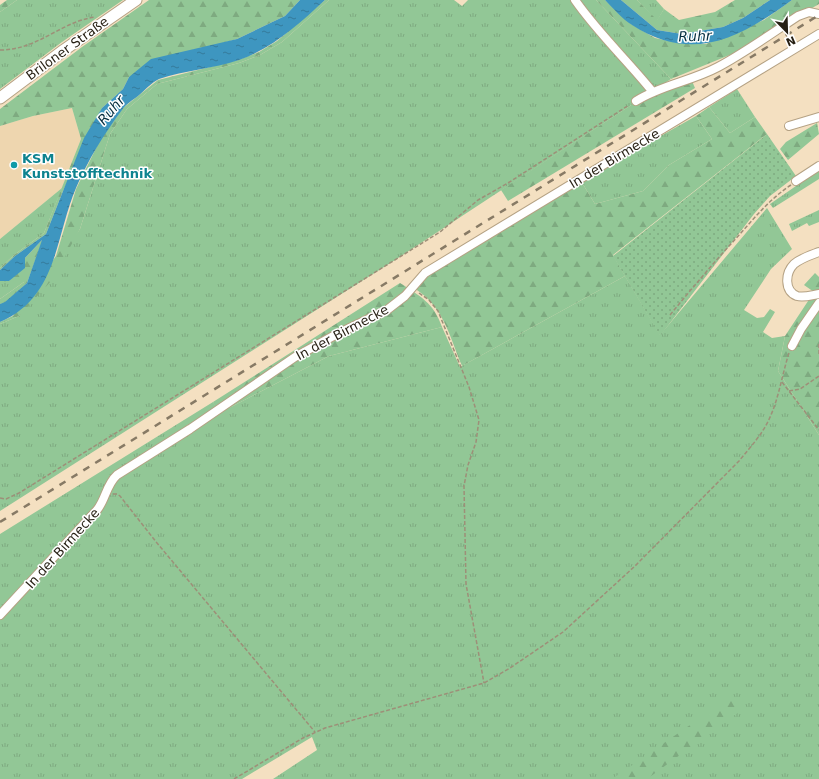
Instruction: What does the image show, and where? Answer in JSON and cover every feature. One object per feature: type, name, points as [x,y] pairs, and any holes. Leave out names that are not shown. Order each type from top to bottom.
[{"type":"main road","name":"Briloner Straße","points":[[0,98],[64,50],[136,0]]},
{"type":"street","points":[[575,0],[594,27],[628,60],[652,92]]},
{"type":"street","points":[[636,101],[652,92],[718,67],[805,13],[810,12],[819,14]]},
{"type":"street","name":"In der Birmecke","points":[[0,615],[97,510],[103,501],[108,485],[117,475],[190,429],[277,368],[337,334],[387,310],[399,301],[425,273],[819,34]]},
{"type":"street","points":[[789,126],[819,117]]},
{"type":"street","points":[[796,181],[819,166]]},
{"type":"street","points":[[819,252],[795,263],[788,273],[787,279],[790,290],[797,296],[804,297],[819,294]]},
{"type":"street","points":[[792,346],[801,329],[819,303]]},
{"type":"path","points":[[0,50],[27,46],[81,20],[95,17]]},
{"type":"path","points":[[0,498],[6,499],[19,493],[440,232],[478,200],[508,183],[636,101]]},
{"type":"path","points":[[670,315],[716,260],[767,204],[796,181]]},
{"type":"path","points":[[411,289],[425,297],[438,312],[469,387],[479,420],[476,442],[468,465],[464,486],[466,584],[484,683]]},
{"type":"path","points":[[819,344],[819,354]]},
{"type":"path","points":[[234,779],[315,732],[484,683],[510,668],[563,632],[635,566],[748,451],[765,427],[782,382],[792,346]]},
{"type":"path","points":[[789,391],[800,389],[819,376]]},
{"type":"path","points":[[782,382],[819,430]]},
{"type":"path","points":[[103,501],[114,494],[120,496],[157,543],[315,732]]},
{"type":"shaded area","points":[[72,108],[81,139],[62,188],[0,239],[0,126],[33,116]]},
{"type":"green space","points":[[7,0],[17,0],[0,12],[0,5]]},
{"type":"green space","points":[[17,0],[123,0],[62,42],[0,89],[0,12]]},
{"type":"green space","points":[[149,0],[300,0],[285,16],[237,39],[202,49],[195,49],[129,77],[123,89],[102,108],[63,191],[46,234],[15,256],[0,270],[0,268],[14,255],[44,233],[81,139],[72,108],[33,116],[0,126],[0,109],[82,47]]},
{"type":"green space","points":[[325,0],[329,0],[282,42],[260,55],[239,63],[157,84],[127,109],[110,134],[80,229],[52,280],[19,316],[0,324],[0,322],[13,316],[56,256],[76,189],[100,140],[123,108],[158,80],[238,60],[259,52],[277,41]]},
{"type":"green space","points":[[329,0],[454,0],[462,6],[468,0],[596,0],[671,79],[395,260],[0,511],[0,324],[19,316],[80,229],[110,134],[127,109],[157,84],[239,63],[260,55],[282,42]]},
{"type":"green space","points":[[596,0],[605,0],[631,24],[655,38],[683,44],[706,44],[764,20],[792,0],[819,0],[819,4],[737,52],[671,79]]},
{"type":"green space","points":[[621,0],[637,0],[657,20],[664,9],[679,20],[715,12],[735,0],[770,0],[743,18],[723,27],[682,34],[657,30]]},
{"type":"green space","points":[[637,0],[656,0],[664,9],[657,21]]},
{"type":"green space","points":[[692,81],[695,88],[508,201],[501,190],[645,96]]},
{"type":"green space","points":[[737,89],[755,117],[730,133],[709,107]]},
{"type":"green space","points":[[709,107],[730,133],[755,117],[767,134],[613,255],[625,276],[462,366],[449,333],[439,313],[424,296],[414,288],[424,276],[581,181],[595,204],[643,191],[669,165],[712,139],[696,116]]},
{"type":"green space","points":[[696,116],[712,139],[669,165],[643,191],[595,204],[581,181]]},
{"type":"green space","points":[[817,123],[819,134],[788,160],[780,149],[786,142]]},
{"type":"green space","points":[[767,134],[796,176],[770,196],[754,214],[660,336],[613,256]]},
{"type":"green space","points":[[819,170],[819,179],[773,208],[770,204]]},
{"type":"green space","points":[[62,188],[44,233],[14,255],[0,268],[0,239]]},
{"type":"green space","points":[[767,208],[792,249],[771,269],[744,310],[757,318],[764,317],[770,309],[775,312],[763,332],[772,338],[785,336],[778,371],[819,435],[819,779],[273,779],[317,750],[312,737],[242,779],[0,779],[0,534],[213,402],[218,410],[231,407],[329,356],[442,327],[460,367],[625,276],[660,335]]},
{"type":"green space","points":[[819,210],[819,222],[809,226],[807,223],[792,231],[789,224]]},
{"type":"green space","points":[[43,239],[27,283],[5,303],[0,304],[0,299],[24,282],[0,281],[9,281],[25,258]]},
{"type":"green space","points":[[815,273],[819,277],[819,435],[778,371],[785,336],[814,292],[804,285]]},
{"type":"green space","points":[[0,282],[24,282],[0,299]]},
{"type":"green space","points":[[400,283],[426,301],[435,312],[442,327],[329,356],[231,407],[217,411],[213,402]]},
{"type":"green space","points":[[729,698],[743,709],[647,779],[612,779]]},
{"type":"water","name":"Ruhr","points":[[300,0],[325,0],[285,34],[263,49],[229,63],[156,80],[125,106],[91,157],[76,188],[52,264],[44,282],[33,297],[19,311],[0,322],[0,304],[5,302],[27,283],[42,240],[25,258],[25,268],[9,281],[0,281],[0,270],[15,256],[46,234],[84,138],[102,108],[123,89],[129,77],[151,59],[237,39],[285,16]]},
{"type":"water","name":"Ruhr","points":[[605,0],[621,0],[657,30],[682,34],[723,27],[743,18],[770,0],[792,0],[773,14],[734,35],[715,41],[695,44],[675,43],[654,37],[628,23]]},
{"type":"railway","points":[[0,522],[819,15]]},
{"type":"place","name":"KSM Kunststofftechnik","points":[[14,165]]}]
